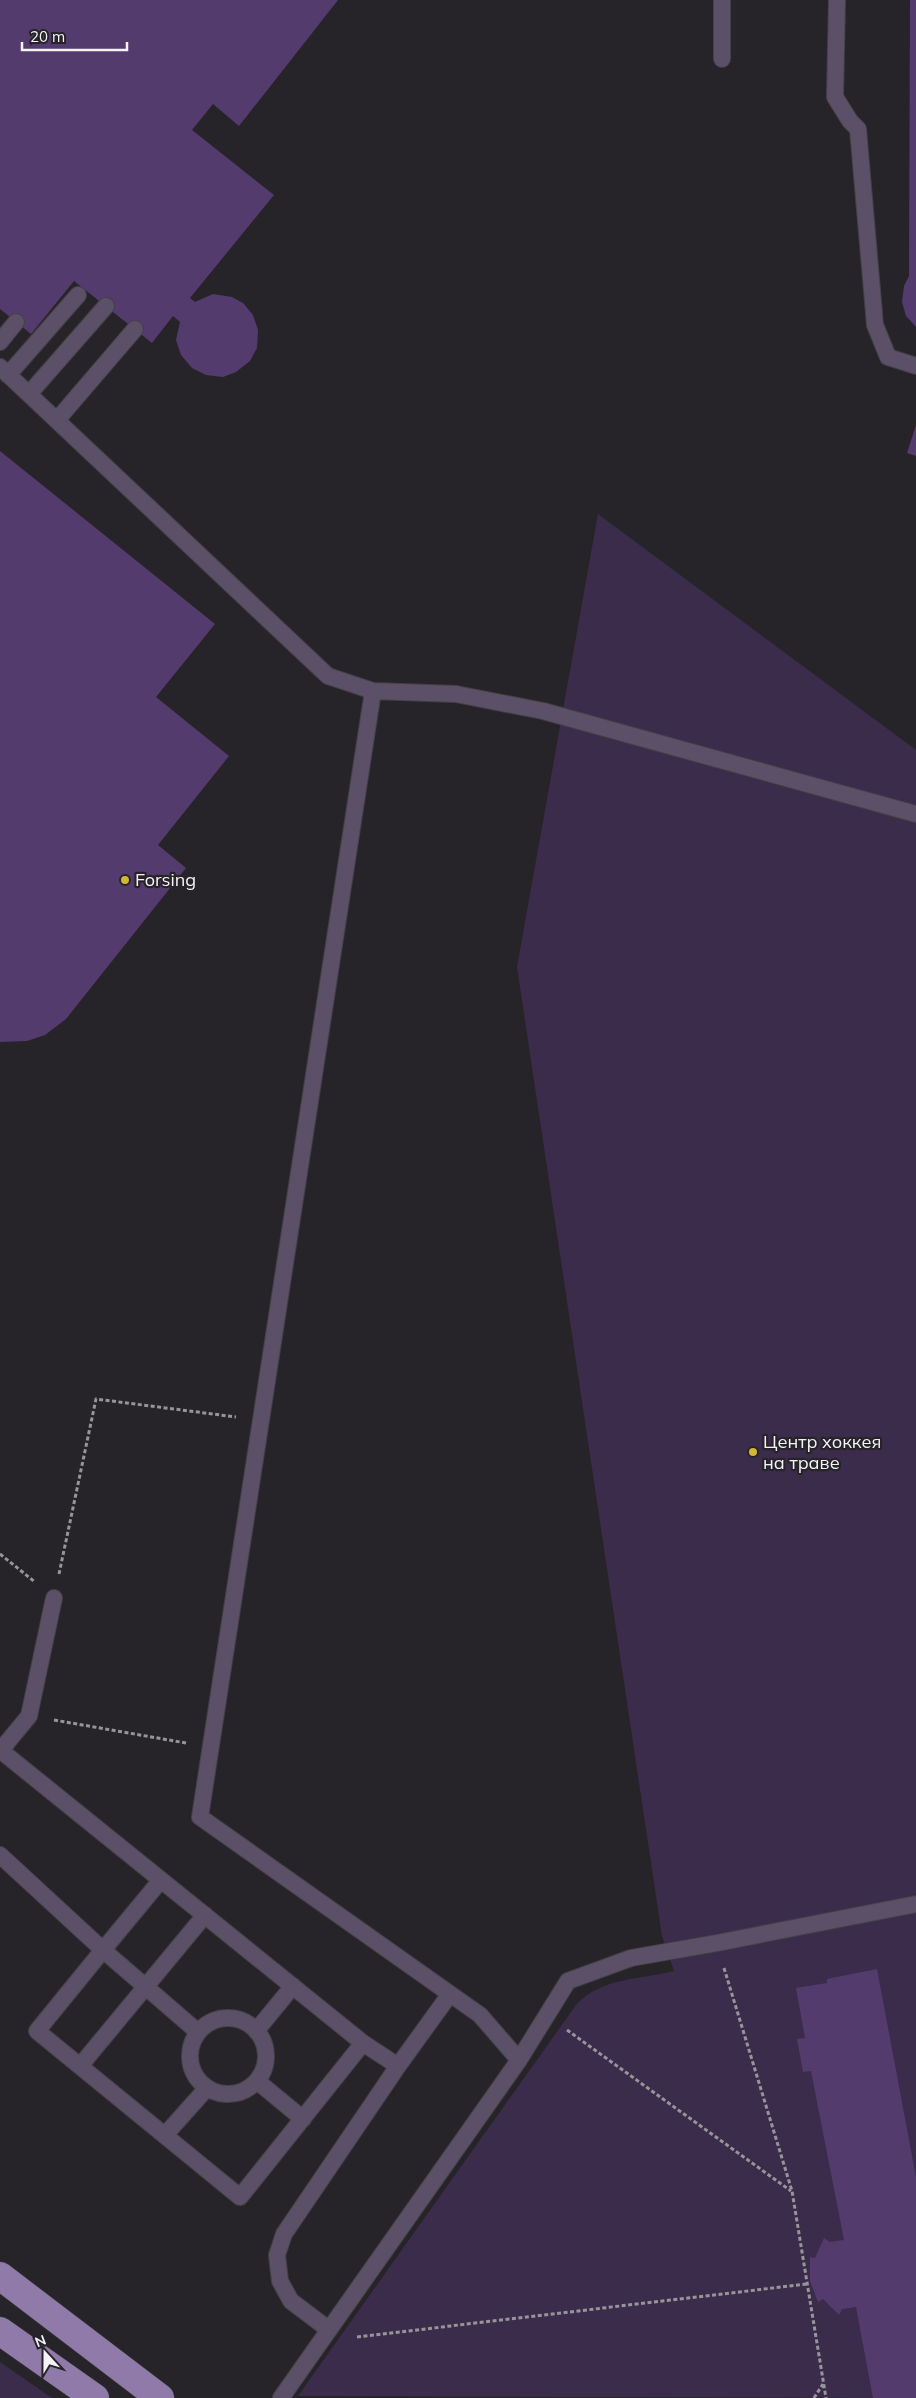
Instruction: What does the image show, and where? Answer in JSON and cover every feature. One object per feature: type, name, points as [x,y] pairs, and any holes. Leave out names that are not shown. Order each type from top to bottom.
[{"type":"main road","points":[[0,2276],[160,2398]]},
{"type":"main road","points":[[0,2331],[95,2398]]},
{"type":"lane","points":[[722,0],[722,59]]},
{"type":"lane","points":[[837,0],[835,97],[858,129],[875,325],[888,358],[916,366]]},
{"type":"lane","points":[[78,295],[4,371],[328,676],[373,691],[456,694],[543,711],[916,814]]},
{"type":"lane","points":[[29,394],[106,306]]},
{"type":"lane","points":[[0,342],[16,322]]},
{"type":"lane","points":[[57,420],[135,329]]},
{"type":"lane","points":[[373,691],[200,1817],[480,2015],[519,2060]]},
{"type":"lane","points":[[54,1598],[29,1716],[0,1751],[363,2043],[398,2066]]},
{"type":"lane","points":[[0,1854],[103,1950],[198,2032]]},
{"type":"lane","points":[[161,1880],[37,2031],[240,2197],[363,2043]]},
{"type":"lane","points":[[281,2398],[519,2060],[568,1981],[631,1958],[916,1904]]},
{"type":"lane","points":[[80,2066],[205,1915]]},
{"type":"lane","points":[[256,2031],[293,1986]]},
{"type":"lane","points":[[328,2329],[290,2301],[280,2281],[277,2255],[284,2234],[398,2066],[450,1994]]},
{"type":"lane","points":[[232,2017],[252,2025],[256,2031],[265,2043],[266,2065],[255,2084],[235,2095],[213,2092],[196,2078],[188,2057],[194,2036],[210,2021],[232,2017]]},
{"type":"lane","points":[[257,2080],[303,2119]]},
{"type":"lane","points":[[165,2135],[207,2088]]},
{"type":"path","points":[[0,1554],[54,1598],[96,1399],[261,1420]]},
{"type":"path","points":[[29,1716],[211,1748]]},
{"type":"path","points":[[717,1943],[792,2191],[826,2398]]},
{"type":"path","points":[[546,2015],[792,2191]]},
{"type":"path","points":[[354,2337],[807,2284]]},
{"type":"path","points":[[814,2398],[823,2384]]},
{"type":"shaded area","name":"Центр хоккея на траве","points":[[598,514],[916,750],[916,2398],[298,2396],[576,2005],[597,1989],[609,1984],[674,1971],[662,1936],[517,967]]},
{"type":"shaded area","points":[[0,2362],[52,2398],[0,2398]]},
{"type":"building","points":[[0,0],[338,0],[239,126],[213,104],[192,130],[274,195],[190,298],[195,302],[213,294],[232,297],[243,303],[253,315],[258,330],[257,348],[250,361],[236,372],[223,377],[206,375],[192,368],[181,355],[176,340],[180,322],[173,316],[152,343],[74,281],[31,334],[0,309]]},
{"type":"building","points":[[910,0],[916,0],[916,327],[906,316],[902,302],[904,286],[909,276]]},
{"type":"building","points":[[916,425],[916,456],[907,453]]},
{"type":"building","points":[[0,451],[215,624],[156,697],[229,756],[158,845],[186,868],[66,1019],[45,1035],[27,1041],[0,1042]]},
{"type":"building","points":[[877,1969],[916,2177],[916,2398],[873,2398],[856,2307],[842,2309],[839,2315],[823,2299],[818,2302],[810,2281],[810,2257],[815,2258],[824,2238],[830,2242],[844,2240],[811,2071],[803,2072],[797,2039],[805,2038],[796,1988],[827,1983],[827,1979]]},
{"type":"place","name":"Forsing","points":[[125,880]]},
{"type":"place","name":"Центр хоккея на траве","points":[[753,1452]]}]
